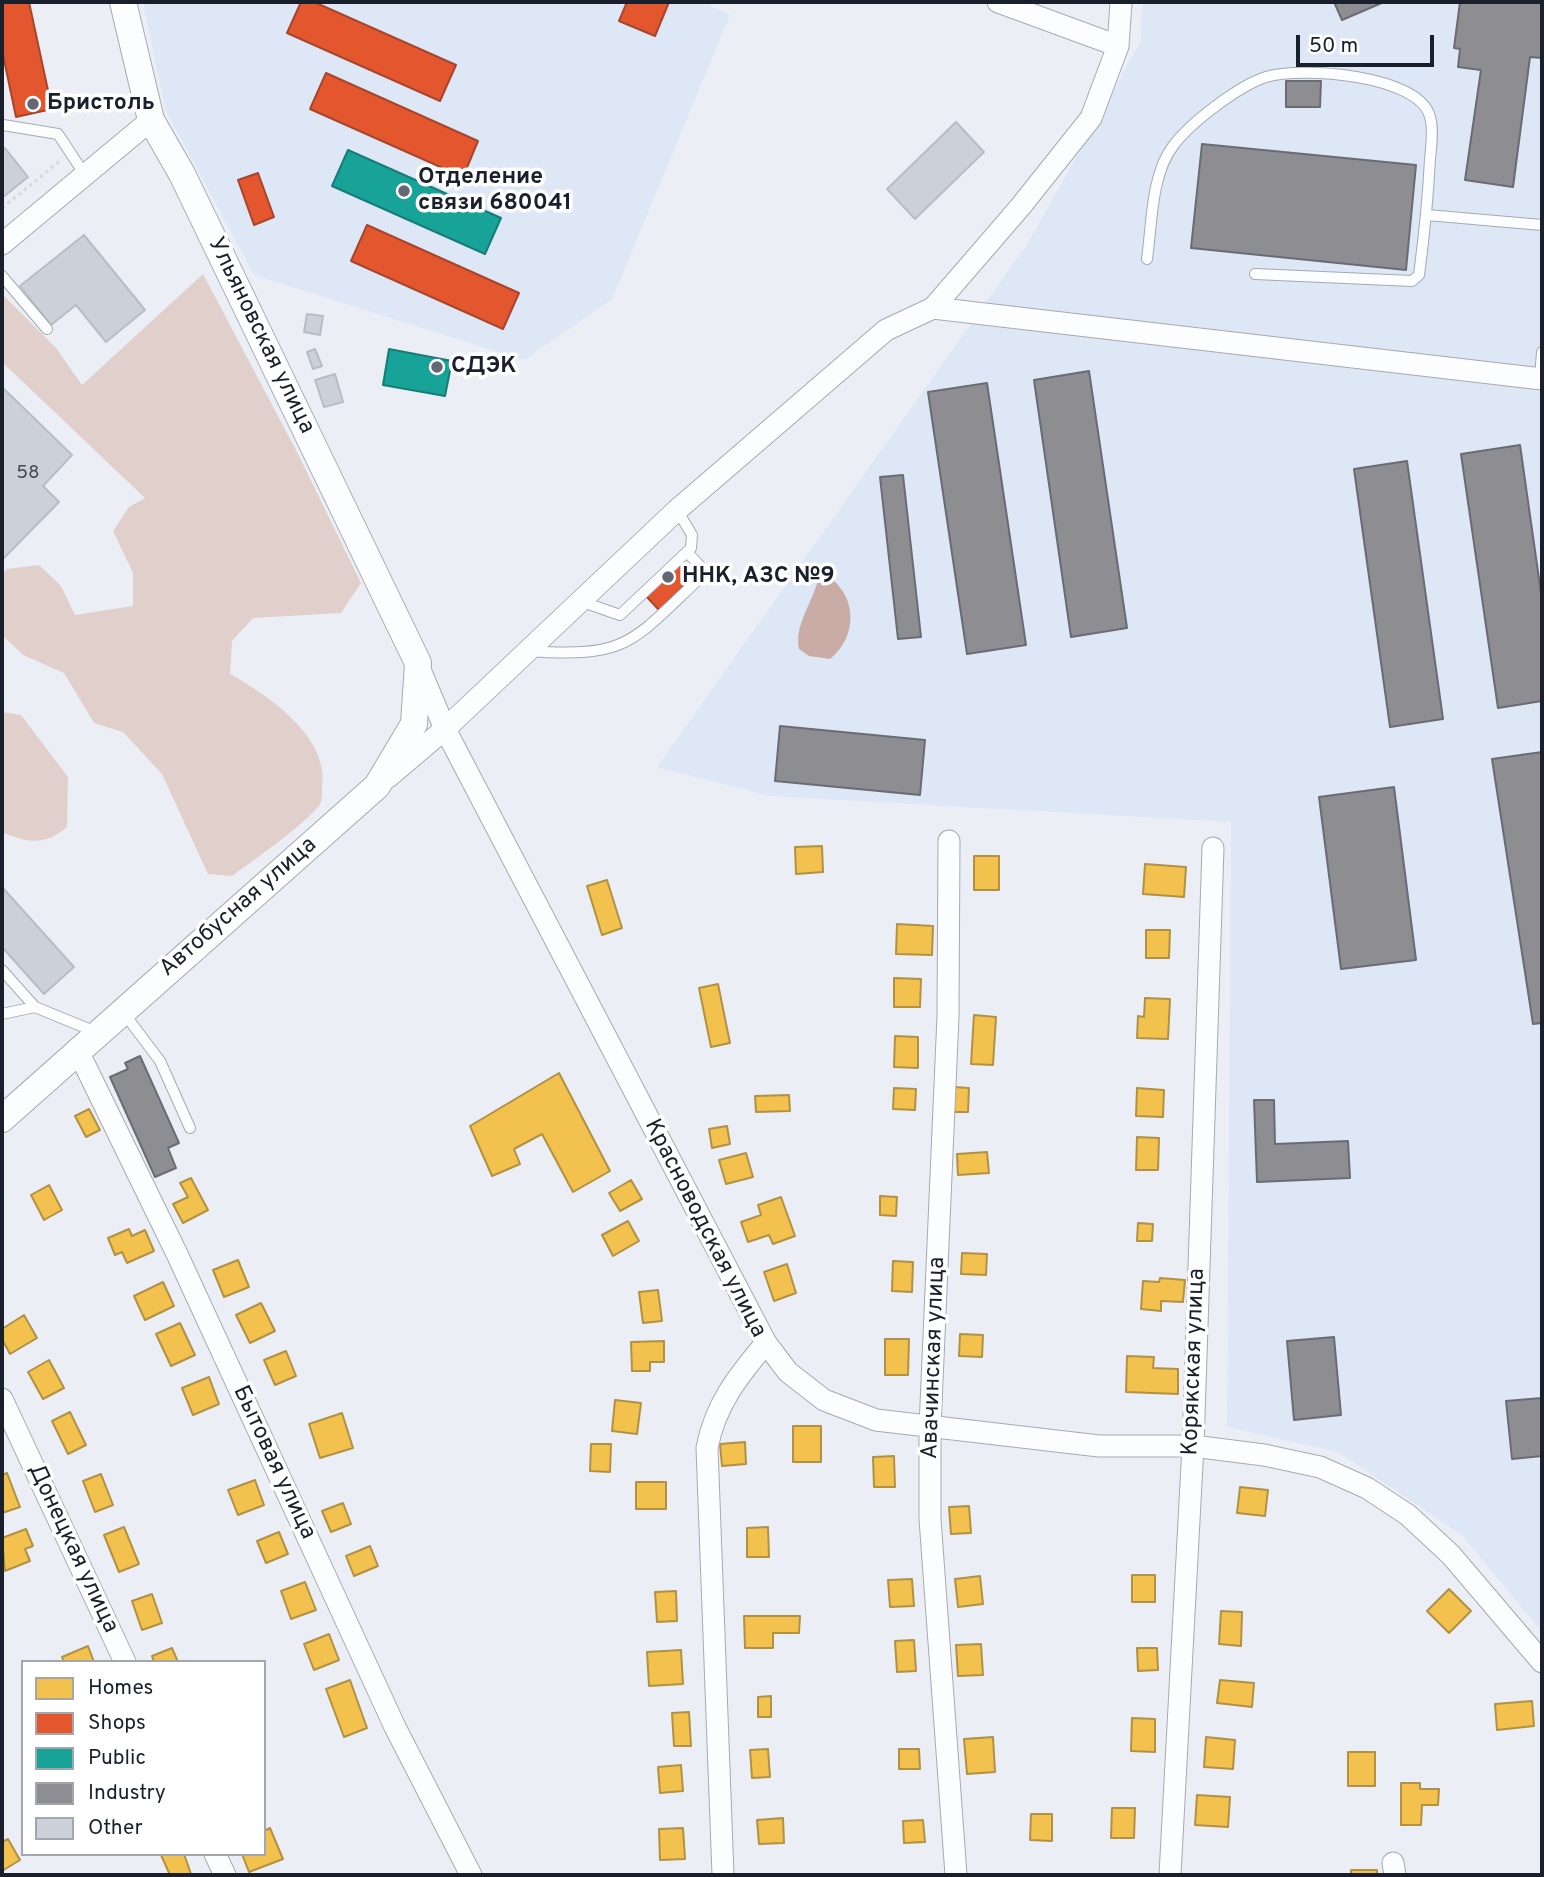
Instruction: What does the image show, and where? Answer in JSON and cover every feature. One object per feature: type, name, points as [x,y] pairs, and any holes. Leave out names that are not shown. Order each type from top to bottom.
[{"type":"street","name":"Ульяновская улица","points":[[123,2],[151,120],[182,174],[418,663]]},
{"type":"street","points":[[998,2],[1118,46]]},
{"type":"street","points":[[377,786],[445,729],[677,510],[886,330],[933,308],[1021,206],[1091,118],[1118,46],[1121,2]]},
{"type":"street","points":[[2,244],[151,120]]},
{"type":"street","points":[[933,308],[1541,379]]},
{"type":"street","name":"Красноводская улица","points":[[418,663],[445,729],[766,1343],[733,1381],[721,1403],[707,1448],[723,1875]]},
{"type":"street","name":"Автобусная улица","points":[[2,1119],[377,786],[414,724],[418,663]]},
{"type":"street","name":"Авачинская улица","points":[[949,841],[948,1016],[930,1427],[930,1520],[956,1875]]},
{"type":"street","name":"Корякская улица","points":[[1170,1875],[1193,1446],[1213,848]]},
{"type":"street","name":"Бытовая улица","points":[[87,1041],[177,1254],[395,1727],[471,1875]]},
{"type":"street","points":[[766,1343],[788,1372],[824,1400],[876,1420],[1099,1446],[1193,1446],[1264,1455],[1320,1467],[1367,1488],[1408,1515],[1451,1555],[1542,1662]]},
{"type":"street","name":"Донецкая улица","points":[[2,1399],[124,1660]]},
{"type":"street","points":[[216,1856],[225,1875]]},
{"type":"lane","points":[[1147,258],[1160,174],[1171,148],[1224,101],[1265,78],[1282,74],[1326,73],[1405,89],[1419,97],[1430,116],[1427,215],[1419,275],[1412,281],[1255,274]]},
{"type":"lane","points":[[2,123],[58,134],[85,176]]},
{"type":"lane","points":[[1427,215],[1542,225]]},
{"type":"lane","points":[[2,276],[47,329]]},
{"type":"lane","points":[[1541,379],[1542,352]]},
{"type":"lane","points":[[579,601],[620,615],[687,552],[693,542],[692,535],[677,510]]},
{"type":"lane","points":[[526,651],[583,654],[615,649],[629,641],[699,579],[700,566],[687,552]]},
{"type":"lane","points":[[2,970],[35,1007],[87,1041]]},
{"type":"lane","points":[[2,1014],[35,1007]]},
{"type":"lane","points":[[122,1010],[160,1061],[190,1128]]},
{"type":"path","points":[[2,208],[70,153]]},
{"type":"shaded area","points":[[143,2],[703,2],[730,15],[612,299],[524,360],[254,275],[165,109]]},
{"type":"shaded area","points":[[1143,2],[1542,2],[1542,1632],[1462,1535],[1338,1452],[1227,1427],[1231,822],[769,796],[657,767],[1028,243],[1140,43]]},
{"type":"shaded area","points":[[203,274],[298,454],[361,583],[341,613],[253,618],[232,641],[230,674],[278,706],[307,735],[322,769],[322,797],[321,803],[305,821],[232,876],[208,874],[162,774],[123,732],[94,723],[64,673],[23,655],[2,635],[2,574],[7,569],[39,565],[61,586],[75,615],[133,606],[133,573],[113,531],[129,507],[145,498],[2,362],[2,294],[56,348],[82,385]]},
{"type":"shaded area","points":[[832,579],[850,608],[849,630],[845,641],[830,659],[809,656],[799,649],[801,623],[818,580]]},
{"type":"shaded area","points":[[2,712],[21,715],[68,777],[67,827],[43,840],[20,839],[2,832]]},
{"type":"building: Homes","points":[[822,846],[823,872],[796,874],[795,847]]},
{"type":"building: Homes","points":[[974,856],[999,856],[999,890],[974,890]]},
{"type":"building: Homes","points":[[1145,864],[1186,867],[1184,897],[1143,894]]},
{"type":"building: Homes","points":[[607,880],[622,928],[602,935],[587,886]]},
{"type":"building: Homes","points":[[897,924],[933,926],[932,955],[896,954]]},
{"type":"building: Homes","points":[[1146,930],[1170,930],[1169,958],[1146,958]]},
{"type":"building: Homes","points":[[894,978],[921,979],[920,1007],[894,1007]]},
{"type":"building: Homes","points":[[718,984],[730,1043],[711,1047],[699,988]]},
{"type":"building: Homes","points":[[1145,998],[1170,999],[1168,1039],[1137,1038],[1138,1016],[1144,1017]]},
{"type":"building: Homes","points":[[974,1015],[996,1017],[993,1065],[971,1064]]},
{"type":"building: Homes","points":[[895,1036],[918,1037],[918,1068],[894,1067]]},
{"type":"building: Homes","points":[[559,1073],[610,1171],[573,1192],[542,1134],[514,1149],[520,1164],[492,1176],[470,1126]]},
{"type":"building: Homes","points":[[954,1087],[969,1088],[968,1112],[953,1112]]},
{"type":"building: Homes","points":[[894,1088],[916,1089],[915,1110],[893,1109]]},
{"type":"building: Homes","points":[[1137,1088],[1164,1090],[1163,1117],[1136,1116]]},
{"type":"building: Homes","points":[[789,1095],[790,1111],[756,1112],[755,1096]]},
{"type":"building: Homes","points":[[89,1109],[100,1130],[86,1137],[75,1116]]},
{"type":"building: Homes","points":[[727,1126],[730,1144],[712,1148],[709,1129]]},
{"type":"building: Homes","points":[[1137,1137],[1159,1138],[1158,1170],[1136,1170]]},
{"type":"building: Homes","points":[[987,1152],[989,1173],[958,1175],[957,1154]]},
{"type":"building: Homes","points":[[746,1153],[753,1177],[726,1184],[719,1160]]},
{"type":"building: Homes","points":[[191,1178],[208,1210],[183,1223],[173,1204],[188,1197],[180,1183]]},
{"type":"building: Homes","points":[[631,1180],[642,1199],[620,1211],[609,1193]]},
{"type":"building: Homes","points":[[49,1185],[62,1210],[44,1220],[31,1195]]},
{"type":"building: Homes","points":[[880,1196],[897,1197],[896,1216],[880,1215]]},
{"type":"building: Homes","points":[[781,1197],[795,1236],[773,1244],[769,1235],[748,1242],[741,1222],[761,1215],[758,1205]]},
{"type":"building: Homes","points":[[628,1221],[639,1241],[613,1256],[602,1235]]},
{"type":"building: Homes","points":[[1138,1223],[1153,1224],[1152,1241],[1137,1241]]},
{"type":"building: Homes","points":[[129,1229],[132,1236],[145,1230],[154,1251],[127,1263],[122,1252],[115,1255],[108,1238]]},
{"type":"building: Homes","points":[[962,1253],[987,1254],[986,1275],[961,1274]]},
{"type":"building: Homes","points":[[238,1260],[249,1287],[224,1297],[213,1270]]},
{"type":"building: Homes","points":[[893,1261],[913,1262],[912,1292],[892,1291]]},
{"type":"building: Homes","points":[[787,1264],[796,1293],[774,1301],[764,1272]]},
{"type":"building: Homes","points":[[1160,1278],[1185,1280],[1183,1302],[1161,1301],[1161,1311],[1141,1309],[1143,1281],[1159,1282]]},
{"type":"building: Homes","points":[[163,1282],[174,1306],[145,1320],[134,1296]]},
{"type":"building: Homes","points":[[658,1290],[662,1321],[643,1323],[639,1292]]},
{"type":"building: Homes","points":[[261,1303],[275,1331],[250,1343],[236,1315]]},
{"type":"building: Homes","points":[[24,1315],[37,1338],[10,1354],[2,1339],[2,1329]]},
{"type":"building: Homes","points":[[180,1323],[195,1355],[171,1366],[156,1334]]},
{"type":"building: Homes","points":[[960,1334],[983,1335],[982,1357],[959,1356]]},
{"type":"building: Homes","points":[[885,1339],[909,1339],[908,1375],[885,1375]]},
{"type":"building: Homes","points":[[664,1341],[664,1362],[650,1362],[650,1371],[632,1371],[631,1342]]},
{"type":"building: Homes","points":[[286,1351],[296,1376],[275,1385],[264,1360]]},
{"type":"building: Homes","points":[[1127,1356],[1154,1357],[1153,1368],[1178,1369],[1178,1394],[1126,1392]]},
{"type":"building: Homes","points":[[49,1360],[64,1388],[43,1399],[28,1372]]},
{"type":"building: Homes","points":[[209,1377],[219,1404],[193,1415],[182,1388]]},
{"type":"building: Homes","points":[[615,1400],[641,1403],[637,1434],[612,1431]]},
{"type":"building: Homes","points":[[70,1412],[86,1445],[68,1454],[52,1421]]},
{"type":"building: Homes","points":[[342,1413],[353,1448],[320,1458],[309,1424]]},
{"type":"building: Homes","points":[[793,1426],[821,1426],[821,1462],[793,1462]]},
{"type":"building: Homes","points":[[745,1442],[746,1464],[722,1466],[720,1444]]},
{"type":"building: Homes","points":[[591,1444],[611,1444],[610,1472],[590,1471]]},
{"type":"building: Homes","points":[[894,1456],[895,1487],[874,1487],[873,1457]]},
{"type":"building: Homes","points":[[7,1473],[20,1507],[2,1513],[2,1475]]},
{"type":"building: Homes","points":[[101,1474],[113,1505],[95,1512],[83,1481]]},
{"type":"building: Homes","points":[[255,1480],[264,1505],[238,1515],[228,1490]]},
{"type":"building: Homes","points":[[636,1482],[666,1482],[666,1509],[636,1509]]},
{"type":"building: Homes","points":[[1240,1487],[1268,1490],[1265,1516],[1237,1513]]},
{"type":"building: Homes","points":[[343,1503],[351,1524],[331,1532],[322,1511]]},
{"type":"building: Homes","points":[[969,1506],[971,1533],[951,1534],[949,1507]]},
{"type":"building: Homes","points":[[124,1527],[139,1564],[119,1572],[104,1535]]},
{"type":"building: Homes","points":[[768,1527],[769,1557],[747,1557],[747,1528]]},
{"type":"building: Homes","points":[[26,1529],[33,1546],[25,1549],[30,1561],[5,1571],[2,1538]]},
{"type":"building: Homes","points":[[279,1532],[288,1554],[266,1563],[257,1541]]},
{"type":"building: Homes","points":[[370,1546],[378,1566],[354,1576],[346,1556]]},
{"type":"building: Homes","points":[[1132,1575],[1155,1575],[1155,1602],[1132,1602]]},
{"type":"building: Homes","points":[[980,1576],[983,1604],[958,1607],[955,1579]]},
{"type":"building: Homes","points":[[912,1579],[914,1606],[890,1607],[888,1580]]},
{"type":"building: Homes","points":[[305,1582],[316,1610],[291,1619],[281,1591]]},
{"type":"building: Homes","points":[[1449,1589],[1471,1611],[1449,1633],[1427,1611]]},
{"type":"building: Homes","points":[[676,1591],[677,1621],[657,1622],[655,1592]]},
{"type":"building: Homes","points":[[152,1594],[162,1623],[142,1630],[132,1601]]},
{"type":"building: Homes","points":[[1221,1611],[1242,1612],[1241,1646],[1219,1644]]},
{"type":"building: Homes","points":[[744,1616],[800,1616],[799,1633],[773,1633],[773,1648],[745,1648]]},
{"type":"building: Homes","points":[[329,1634],[339,1660],[314,1670],[304,1644]]},
{"type":"building: Homes","points":[[914,1640],[916,1671],[897,1672],[895,1641]]},
{"type":"building: Homes","points":[[981,1644],[983,1675],[958,1676],[956,1645]]},
{"type":"building: Homes","points":[[88,1646],[93,1660],[63,1660],[62,1657]]},
{"type":"building: Homes","points":[[172,1648],[177,1660],[153,1660],[152,1656]]},
{"type":"building: Homes","points":[[1137,1648],[1157,1648],[1158,1670],[1138,1671]]},
{"type":"building: Homes","points":[[681,1650],[683,1684],[649,1686],[647,1652]]},
{"type":"building: Homes","points":[[350,1680],[367,1728],[344,1737],[326,1689]]},
{"type":"building: Homes","points":[[1220,1680],[1254,1683],[1252,1707],[1217,1703]]},
{"type":"building: Homes","points":[[771,1696],[771,1717],[758,1717],[758,1697]]},
{"type":"building: Homes","points":[[1532,1701],[1534,1726],[1497,1730],[1495,1704]]},
{"type":"building: Homes","points":[[689,1712],[691,1746],[674,1746],[672,1713]]},
{"type":"building: Homes","points":[[1132,1718],[1155,1719],[1155,1752],[1131,1751]]},
{"type":"building: Homes","points":[[993,1737],[995,1772],[967,1774],[964,1739]]},
{"type":"building: Homes","points":[[1206,1737],[1235,1740],[1233,1769],[1204,1767]]},
{"type":"building: Homes","points":[[768,1749],[770,1777],[752,1778],[750,1750]]},
{"type":"building: Homes","points":[[899,1749],[919,1749],[920,1769],[899,1769]]},
{"type":"building: Homes","points":[[1348,1752],[1375,1752],[1375,1786],[1348,1786]]},
{"type":"building: Homes","points":[[681,1765],[683,1791],[660,1793],[658,1767]]},
{"type":"building: Homes","points":[[1401,1783],[1420,1783],[1420,1789],[1439,1789],[1438,1805],[1422,1805],[1421,1825],[1401,1825]]},
{"type":"building: Homes","points":[[1197,1795],[1230,1797],[1228,1827],[1195,1825]]},
{"type":"building: Homes","points":[[1112,1808],[1135,1808],[1134,1838],[1111,1838]]},
{"type":"building: Homes","points":[[1031,1814],[1052,1814],[1052,1841],[1030,1840]]},
{"type":"building: Homes","points":[[783,1818],[784,1843],[759,1844],[757,1820]]},
{"type":"building: Homes","points":[[923,1820],[925,1842],[904,1843],[903,1821]]},
{"type":"building: Homes","points":[[270,1828],[283,1859],[249,1872],[243,1856],[266,1856],[266,1830]]},
{"type":"building: Homes","points":[[683,1828],[685,1859],[660,1860],[659,1829]]},
{"type":"building: Homes","points":[[8,1839],[20,1860],[2,1871],[2,1842]]},
{"type":"building: Homes","points":[[161,1856],[185,1856],[191,1874],[170,1875]]},
{"type":"building: Homes","points":[[1351,1870],[1377,1870],[1377,1875],[1351,1875]]},
{"type":"building: Shops","points":[[2,2],[29,2],[52,109],[16,117],[2,50]]},
{"type":"building: Shops","points":[[301,2],[314,2],[456,65],[440,101],[287,33]]},
{"type":"building: Shops","points":[[627,2],[669,2],[655,36],[619,21]]},
{"type":"building: Shops","points":[[326,73],[478,141],[463,177],[310,109]]},
{"type":"building: Shops","points":[[258,173],[274,217],[254,225],[238,180]]},
{"type":"building: Shops","points":[[367,225],[519,293],[503,329],[351,261]]},
{"type":"building: Shops","points":[[677,564],[691,579],[659,610],[645,595]]},
{"type":"building: Public","points":[[348,150],[501,218],[485,254],[332,186]]},
{"type":"building: Public","points":[[389,349],[452,361],[445,396],[383,385]]},
{"type":"building: Industry","points":[[1334,2],[1384,2],[1342,20]]},
{"type":"building: Industry","points":[[1460,2],[1542,2],[1542,58],[1530,57],[1513,187],[1465,180],[1481,70],[1458,67],[1460,49],[1454,48]]},
{"type":"building: Industry","points":[[1286,81],[1321,81],[1320,107],[1286,107]]},
{"type":"building: Industry","points":[[1202,144],[1416,165],[1406,270],[1191,248]]},
{"type":"building: Industry","points":[[1089,371],[1127,628],[1071,637],[1034,380]]},
{"type":"building: Industry","points":[[987,383],[1026,645],[967,654],[928,392]]},
{"type":"building: Industry","points":[[1520,445],[1542,600],[1542,701],[1498,708],[1461,454]]},
{"type":"building: Industry","points":[[1407,461],[1443,719],[1390,727],[1354,469]]},
{"type":"building: Industry","points":[[903,475],[921,637],[898,639],[880,477]]},
{"type":"building: Industry","points":[[780,726],[925,740],[920,795],[775,781]]},
{"type":"building: Industry","points":[[1542,752],[1542,1023],[1533,1024],[1492,759]]},
{"type":"building: Industry","points":[[1394,787],[1416,960],[1341,969],[1319,797]]},
{"type":"building: Industry","points":[[140,1056],[179,1143],[168,1148],[176,1168],[155,1177],[110,1077],[128,1069],[125,1063]]},
{"type":"building: Industry","points":[[1254,1100],[1274,1100],[1275,1144],[1348,1141],[1350,1178],[1257,1182]]},
{"type":"building: Industry","points":[[1334,1337],[1341,1415],[1294,1420],[1287,1341]]},
{"type":"building: Industry","points":[[1542,1398],[1542,1456],[1512,1459],[1506,1401]]},
{"type":"building: Other","points":[[956,122],[984,152],[915,219],[887,189]]},
{"type":"building: Other","points":[[5,148],[28,177],[2,198],[2,150]]},
{"type":"building: Other","points":[[84,235],[145,310],[106,342],[76,305],[51,325],[20,286]]},
{"type":"building: Other","points":[[307,314],[323,316],[320,335],[304,332]]},
{"type":"building: Other","points":[[315,349],[322,366],[313,369],[307,352]]},
{"type":"building: Other","points":[[335,374],[343,402],[324,407],[315,380]]},
{"type":"building: Other","points":[[2,387],[72,455],[43,486],[59,502],[2,560]]},
{"type":"building: Other","points":[[2,887],[74,967],[44,994],[2,947]]},
{"type":"place","name":"Бристоль","points":[[33,104]]},
{"type":"place","name":"Отделение связи 680041","points":[[404,191]]},
{"type":"place","name":"СДЭК","points":[[437,367]]},
{"type":"place","name":"ННК, АЗС №9","points":[[668,577]]}]
